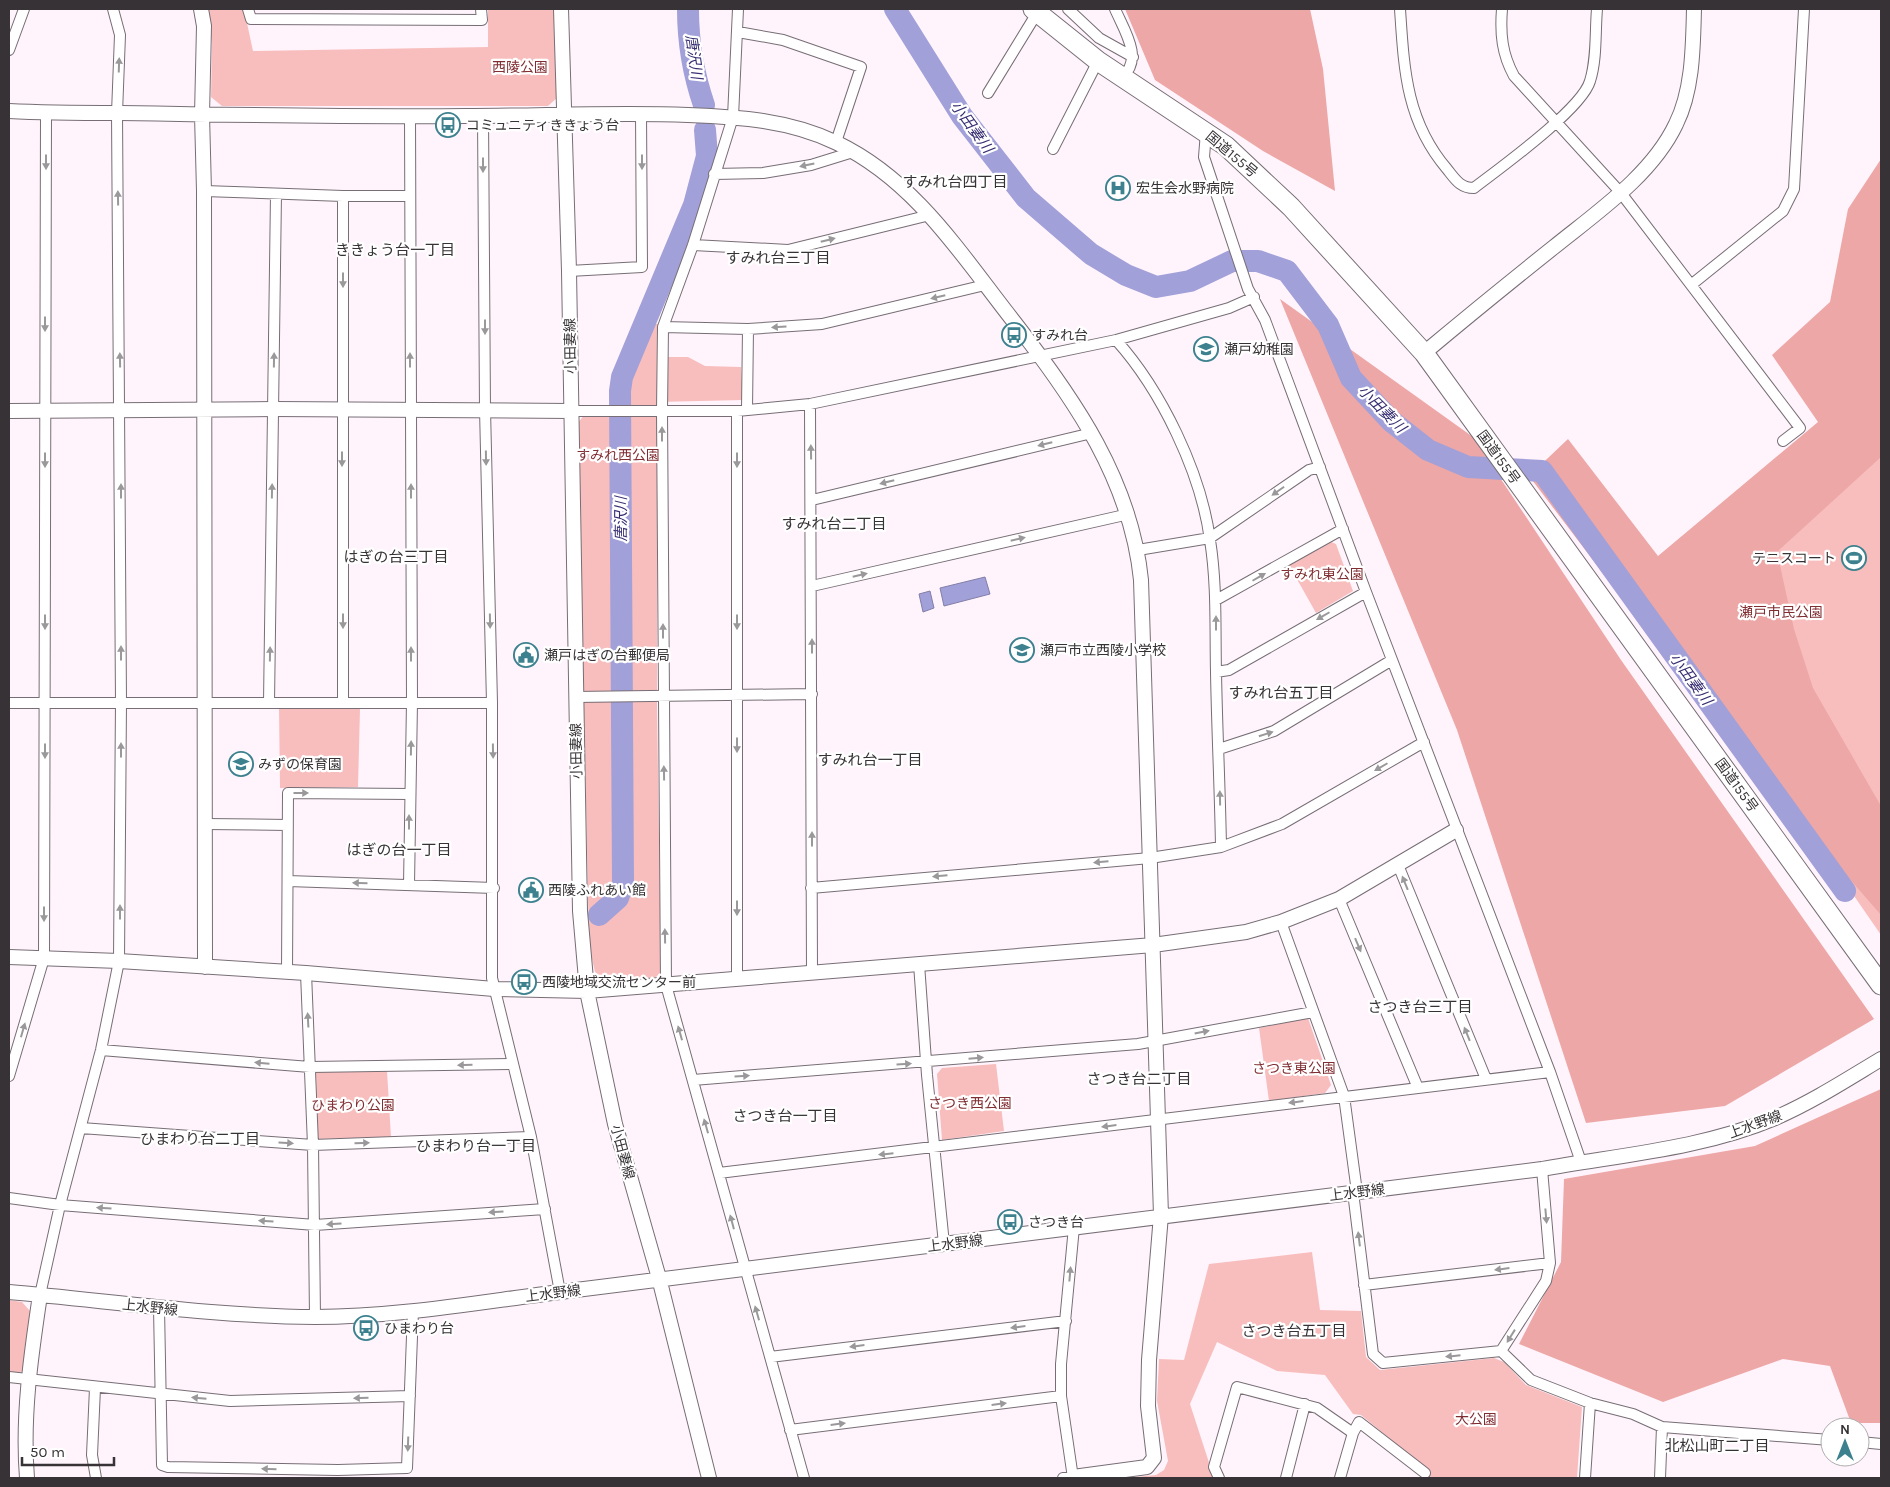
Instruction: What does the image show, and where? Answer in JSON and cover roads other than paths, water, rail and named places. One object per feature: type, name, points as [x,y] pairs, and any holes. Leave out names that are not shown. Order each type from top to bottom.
[{"type":"highway","name":"国道155号","points":[[1035,11],[1098,62],[1226,146],[1290,207],[1424,352],[1881,984]]},
{"type":"street","points":[[9,50],[24,9]]},
{"type":"street","points":[[27,1478],[25,1425],[40,1295],[60,1205],[101,1050],[120,961],[120,409],[117,113],[120,35],[113,9]]},
{"type":"street","points":[[200,9],[204,26],[202,115],[204,191],[205,967]]},
{"type":"street","points":[[248,9],[251,19],[482,20],[482,9]]},
{"type":"street","name":"小田妻線","points":[[560,9],[569,271],[580,911],[587,991],[615,1124],[659,1278],[708,1478]]},
{"type":"street","points":[[738,9],[733,117],[693,246],[663,327],[663,697],[666,984],[744,1269],[804,1478]]},
{"type":"street","points":[[1068,9],[1099,38],[1133,57]]},
{"type":"street","points":[[1115,9],[1131,46],[1133,57],[1130,70],[1122,77]]},
{"type":"street","points":[[1400,9],[1404,75],[1414,111],[1433,152],[1465,188],[1474,188],[1578,101],[1591,80],[1597,9]]},
{"type":"street","points":[[1502,9],[1501,42],[1505,61],[1514,76],[1621,193],[1800,428],[1783,441]]},
{"type":"street","points":[[1424,352],[1621,193],[1657,153],[1676,124],[1690,71],[1694,9]]},
{"type":"street","points":[[1691,284],[1783,211],[1794,189],[1804,9]]},
{"type":"street","points":[[988,94],[1035,11]]},
{"type":"street","points":[[738,32],[783,40],[862,67],[836,142]]},
{"type":"street","points":[[1053,148],[1098,62]]},
{"type":"street","points":[[9,111],[202,115],[483,116],[641,113],[733,117],[784,124],[836,142],[882,169],[930,215],[1042,357],[1092,433],[1129,514],[1138,550],[1141,580],[1153,945],[1154,1041],[1161,1215],[1149,1360],[1148,1406],[1154,1458],[1147,1467],[1070,1478],[1061,1396],[1061,1364],[1074,1227]]},
{"type":"street","points":[[9,1076],[44,958],[46,113]]},
{"type":"street","points":[[569,271],[642,267],[641,113]]},
{"type":"street","points":[[409,885],[412,702],[410,115]]},
{"type":"street","points":[[483,116],[485,409],[492,703],[494,989],[514,1064],[530,1137],[560,1292]]},
{"type":"street","points":[[1206,132],[1204,157],[1235,252],[1251,293],[1265,320],[1456,830],[1550,1072],[1580,1162]]},
{"type":"street","points":[[714,174],[763,173],[811,165],[853,152]]},
{"type":"street","points":[[204,191],[343,196],[410,196]]},
{"type":"street","points":[[269,702],[276,194]]},
{"type":"street","points":[[343,196],[343,703]]},
{"type":"street","points":[[693,246],[788,250],[930,215]]},
{"type":"street","points":[[663,327],[748,329],[822,324],[985,285]]},
{"type":"street","points":[[9,411],[120,409],[485,409],[662,411],[742,410],[810,404],[1116,340],[1229,308],[1251,293]]},
{"type":"street","points":[[738,979],[737,696],[742,410],[748,329]]},
{"type":"street","points":[[1116,340],[1128,352],[1166,413],[1192,465],[1210,538],[1216,600],[1221,847]]},
{"type":"street","points":[[810,404],[812,500],[812,972]]},
{"type":"street","points":[[812,500],[1092,433]]},
{"type":"street","points":[[1138,550],[1210,538],[1309,470],[1320,467]]},
{"type":"street","points":[[812,586],[1129,514]]},
{"type":"street","points":[[1216,600],[1343,529]]},
{"type":"street","points":[[1216,672],[1229,670],[1366,592]]},
{"type":"street","points":[[1219,749],[1274,731],[1392,660]]},
{"type":"street","points":[[575,697],[812,694]]},
{"type":"street","points":[[9,702],[492,703]]},
{"type":"street","points":[[811,888],[1150,858],[1221,847],[1282,824],[1424,742]]},
{"type":"street","points":[[287,972],[288,793],[410,794]]},
{"type":"street","points":[[205,824],[288,825]]},
{"type":"street","points":[[9,957],[120,961],[306,973],[494,989],[587,991],[1153,945],[1246,932],[1281,922],[1339,900],[1456,830]]},
{"type":"street","points":[[1398,865],[1486,1079]]},
{"type":"street","points":[[288,881],[494,888]]},
{"type":"street","points":[[1339,900],[1418,1088]]},
{"type":"street","points":[[1281,922],[1344,1096],[1373,1354],[1383,1363],[1502,1351]]},
{"type":"street","points":[[920,964],[934,1148],[944,1244]]},
{"type":"street","points":[[306,973],[313,1145],[316,1317]]},
{"type":"street","points":[[693,1080],[928,1062],[1154,1041],[1313,1012]]},
{"type":"street","points":[[101,1050],[310,1067],[514,1064]]},
{"type":"street","name":"上水野線","points":[[9,1292],[234,1315],[316,1317],[413,1310],[560,1292],[1161,1215],[1542,1169],[1713,1139],[1774,1118],[1823,1094],[1881,1059]]},
{"type":"street","points":[[719,1173],[1550,1072]]},
{"type":"street","points":[[80,1128],[313,1145],[530,1137]]},
{"type":"street","points":[[1502,1351],[1546,1281],[1550,1263],[1542,1169]]},
{"type":"street","points":[[9,1198],[60,1205],[315,1225],[545,1209]]},
{"type":"street","points":[[1364,1286],[1550,1263]]},
{"type":"street","points":[[159,1308],[162,1464],[168,1467],[338,1470],[408,1468],[413,1310]]},
{"type":"street","points":[[770,1357],[1066,1321]]},
{"type":"street","points":[[1502,1351],[1531,1380],[1590,1402],[1633,1414],[1662,1427],[1820,1439]]},
{"type":"street","points":[[9,1377],[95,1388],[230,1401],[410,1396]]},
{"type":"street","points":[[1219,1478],[1214,1467],[1237,1387],[1317,1408],[1353,1433]]},
{"type":"street","points":[[95,1388],[92,1455],[96,1478]]},
{"type":"street","points":[[790,1430],[1061,1396]]},
{"type":"street","points":[[1586,1478],[1590,1402]]},
{"type":"street","points":[[1286,1478],[1305,1404]]},
{"type":"street","points":[[1340,1478],[1353,1433],[1359,1422],[1425,1473]]},
{"type":"street","points":[[1660,1478],[1662,1427]]},
{"type":"water","points":[[985,577],[990,594],[944,606],[940,588]]},
{"type":"water","points":[[930,591],[934,608],[923,612],[919,594]]},
{"type":"waterway","name":"唐沢川","points":[[688,9],[692,57],[704,105]]},
{"type":"waterway","name":"小田妻川","points":[[895,9],[962,116],[1026,198],[1091,254],[1126,275],[1156,287],[1190,281],[1232,261],[1258,261],[1287,271],[1328,325],[1351,378],[1391,421],[1428,450],[1468,467],[1542,471],[1845,891]]},
{"type":"waterway","name":"唐沢川","points":[[599,915],[618,898],[623,883],[620,391],[622,377],[694,205],[707,156],[705,130]]},
{"type":"place","name":"コミュニティききょう台","points":[[448,125]]},
{"type":"place","name":"宏生会水野病院","points":[[1118,188]]},
{"type":"place","name":"すみれ台","points":[[1014,335]]},
{"type":"place","name":"瀬戸幼稚園","points":[[1206,349]]},
{"type":"place","name":"テニスコート","points":[[1854,558]]},
{"type":"place","name":"瀬戸市立西陵小学校","points":[[1022,650]]},
{"type":"place","name":"瀬戸はぎの台郵便局","points":[[526,655]]},
{"type":"place","name":"みずの保育園","points":[[241,764]]},
{"type":"place","name":"西陵ふれあい館","points":[[531,890]]},
{"type":"place","name":"西陵地域交流センター前","points":[[524,982]]},
{"type":"place","name":"さつき台","points":[[1010,1222]]},
{"type":"place","name":"ひまわり台","points":[[366,1328]]},
{"type":"district","name":"すみれ台四丁目","points":[[955,182]]},
{"type":"district","name":"ききょう台一丁目","points":[[395,250]]},
{"type":"district","name":"すみれ台三丁目","points":[[778,258]]},
{"type":"district","name":"すみれ台二丁目","points":[[834,524]]},
{"type":"district","name":"はぎの台三丁目","points":[[396,557]]},
{"type":"district","name":"すみれ台五丁目","points":[[1281,693]]},
{"type":"district","name":"すみれ台一丁目","points":[[870,760]]},
{"type":"district","name":"はぎの台一丁目","points":[[399,850]]},
{"type":"district","name":"さつき台三丁目","points":[[1420,1007]]},
{"type":"district","name":"さつき台二丁目","points":[[1139,1079]]},
{"type":"district","name":"さつき台一丁目","points":[[785,1116]]},
{"type":"district","name":"ひまわり台二丁目","points":[[200,1139]]},
{"type":"district","name":"ひまわり台一丁目","points":[[476,1146]]},
{"type":"district","name":"さつき台五丁目","points":[[1294,1331]]},
{"type":"district","name":"北松山町二丁目","points":[[1717,1446]]},
{"type":"park label","name":"西陵公園","points":[[520,67]]},
{"type":"park label","name":"すみれ西公園","points":[[618,455]]},
{"type":"park label","name":"すみれ東公園","points":[[1322,574]]},
{"type":"park label","name":"瀬戸市民公園","points":[[1781,612]]},
{"type":"park label","name":"さつき東公園","points":[[1294,1068]]},
{"type":"park label","name":"さつき西公園","points":[[970,1103]]},
{"type":"park label","name":"ひまわり公園","points":[[353,1105]]},
{"type":"park label","name":"大公園","points":[[1476,1419]]}]
